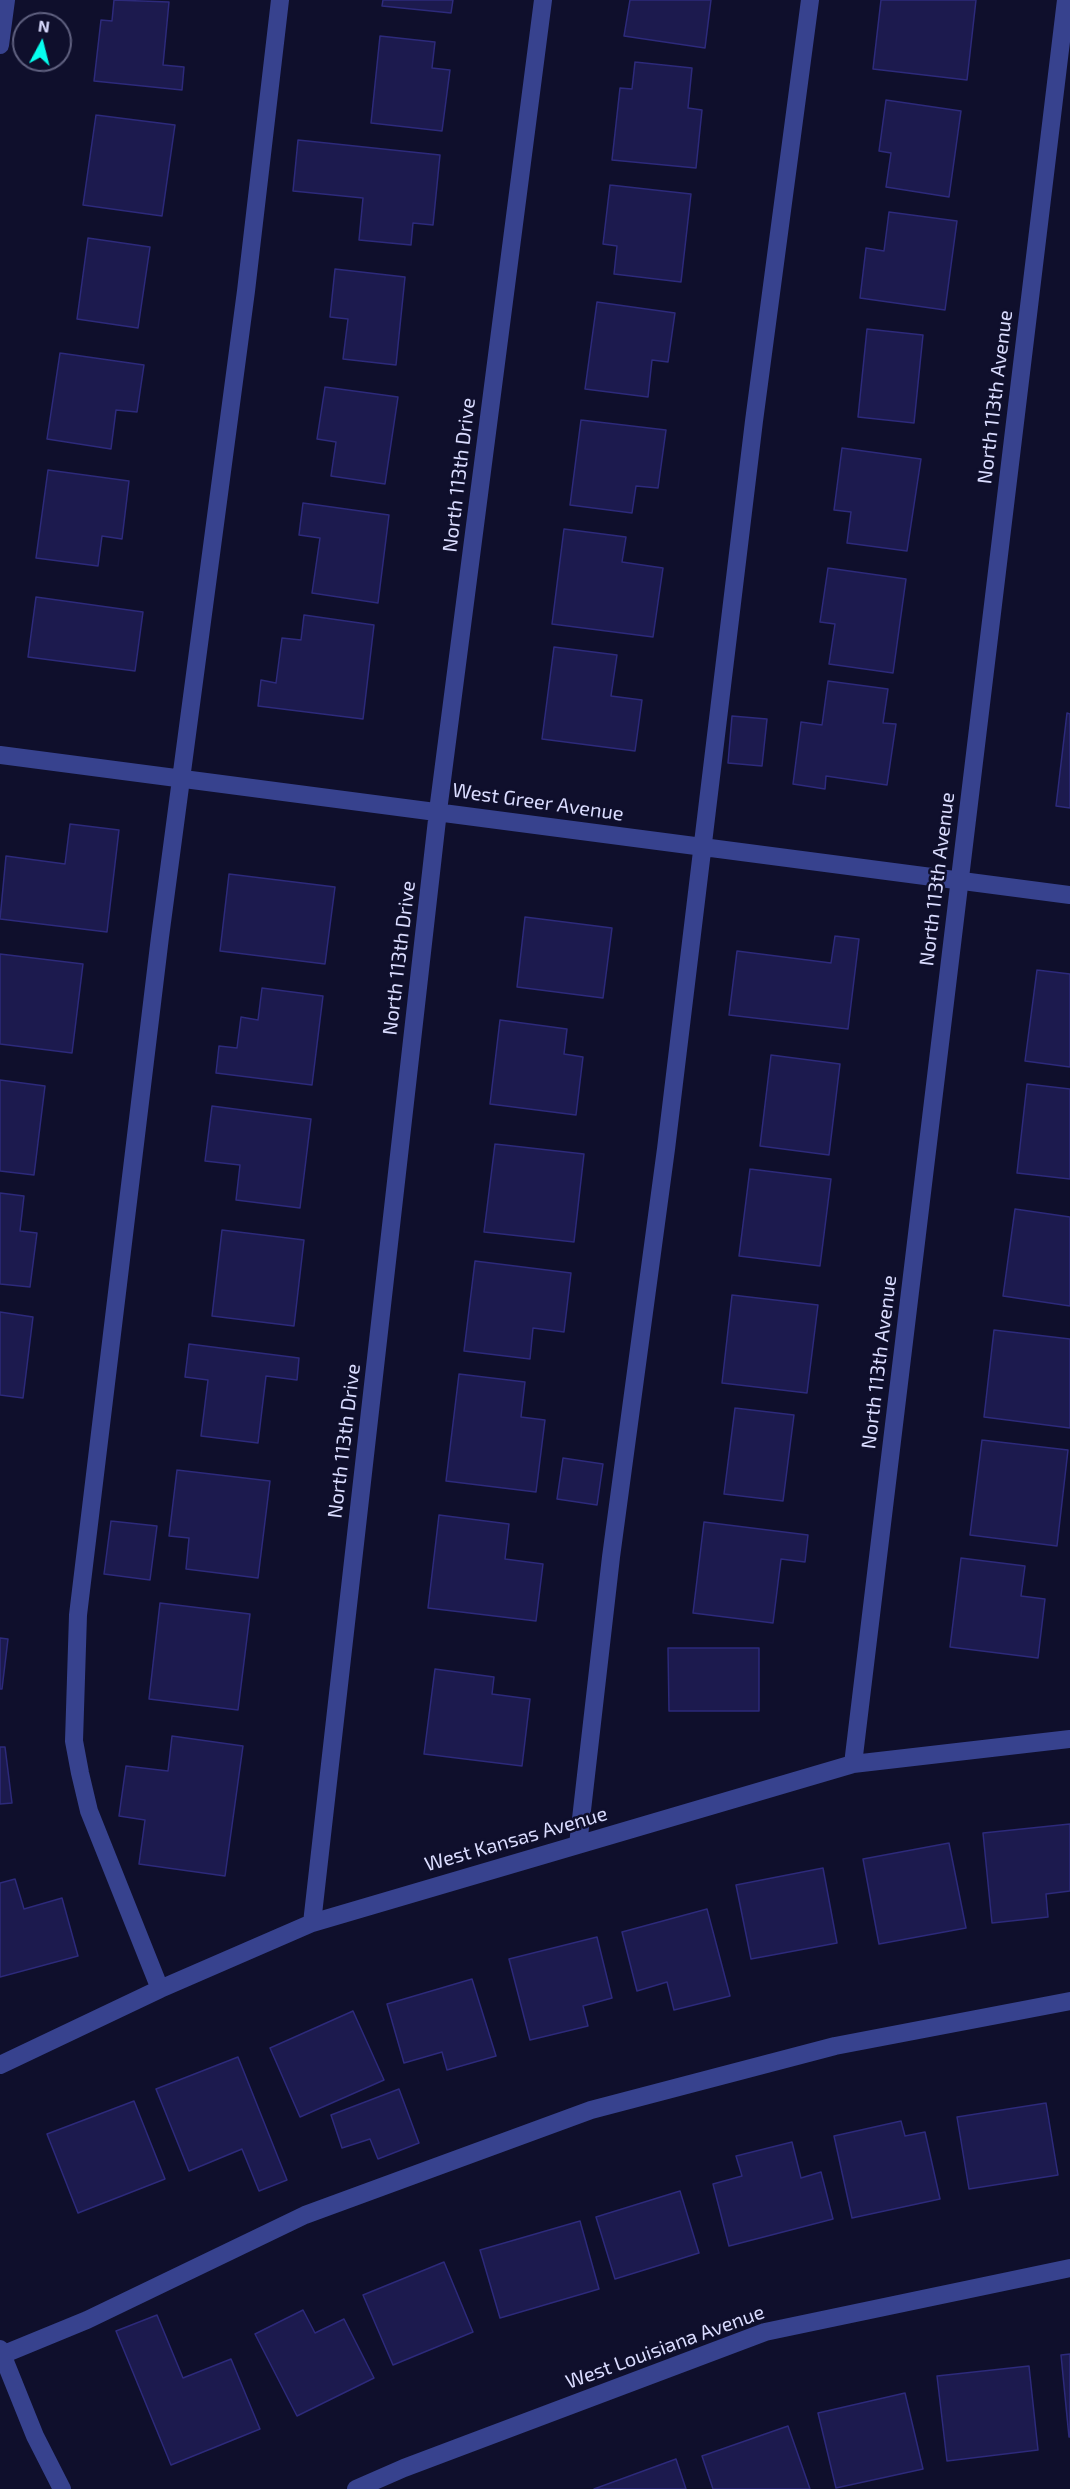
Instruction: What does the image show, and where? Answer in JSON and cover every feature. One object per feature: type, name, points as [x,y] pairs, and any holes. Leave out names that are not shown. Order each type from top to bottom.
[{"type":"street","points":[[0,45],[6,0]]},
{"type":"street","points":[[159,1989],[89,1811],[74,1741],[83,1571],[181,780],[246,291],[280,0]]},
{"type":"street","name":"North 113th Drive","points":[[312,1923],[438,811],[543,0]]},
{"type":"street","points":[[578,1845],[611,1557],[704,847],[754,421],[810,0]]},
{"type":"street","name":"North 113th Avenue","points":[[853,1764],[1066,0]]},
{"type":"street","name":"West Greer Avenue","points":[[0,755],[1070,895]]},
{"type":"street","name":"West Kansas Avenue","points":[[0,2065],[159,1989],[312,1923],[853,1764],[1070,1739]]},
{"type":"street","points":[[62,2489],[34,2436],[1,2352],[87,2320],[305,2215],[591,2110],[835,2046],[1070,2001]]},
{"type":"street","name":"West Louisiana Avenue","points":[[356,2489],[404,2468],[765,2332],[1070,2268]]},
{"type":"building","points":[[114,0],[169,2],[163,65],[184,67],[182,90],[94,81],[101,20],[112,21]]},
{"type":"building","points":[[383,0],[453,0],[451,13],[382,6]]},
{"type":"building","points":[[630,0],[711,0],[705,48],[624,36]]},
{"type":"building","points":[[881,0],[976,0],[967,80],[873,69]]},
{"type":"building","points":[[380,36],[435,42],[432,68],[450,70],[442,131],[371,123]]},
{"type":"building","points":[[635,62],[692,68],[688,108],[702,110],[696,168],[612,160],[620,88],[632,89]]},
{"type":"building","points":[[886,100],[961,111],[949,197],[886,187],[891,153],[879,151]]},
{"type":"building","points":[[96,115],[175,125],[162,216],[83,205]]},
{"type":"building","points":[[298,140],[440,155],[433,225],[413,223],[411,245],[359,240],[363,198],[293,191]]},
{"type":"building","points":[[610,185],[691,194],[681,282],[614,274],[617,246],[603,244]]},
{"type":"building","points":[[889,212],[957,221],[945,310],[860,298],[866,248],[884,251]]},
{"type":"building","points":[[88,238],[150,247],[138,328],[77,319]]},
{"type":"building","points":[[335,269],[405,277],[396,365],[343,359],[348,319],[330,317]]},
{"type":"building","points":[[597,302],[675,313],[668,362],[652,360],[648,397],[585,389]]},
{"type":"building","points":[[867,329],[923,335],[914,423],[858,417]]},
{"type":"building","points":[[60,353],[144,365],[137,412],[116,410],[111,449],[47,439]]},
{"type":"building","points":[[325,387],[398,397],[385,484],[331,476],[336,442],[317,439]]},
{"type":"building","points":[[581,420],[666,430],[658,488],[636,486],[632,513],[570,505]]},
{"type":"building","points":[[842,448],[921,459],[907,551],[847,543],[851,512],[834,510]]},
{"type":"building","points":[[48,470],[129,481],[122,539],[102,536],[98,566],[36,558]]},
{"type":"building","points":[[303,503],[389,515],[378,603],[312,593],[320,538],[299,535]]},
{"type":"building","points":[[564,529],[626,537],[622,562],[663,568],[653,637],[552,624]]},
{"type":"building","points":[[828,568],[906,579],[893,673],[829,664],[835,624],[820,622]]},
{"type":"building","points":[[36,597],[143,612],[135,671],[28,657]]},
{"type":"building","points":[[304,615],[374,625],[363,719],[258,706],[261,680],[276,683],[282,638],[301,640]]},
{"type":"building","points":[[554,647],[617,655],[611,696],[642,700],[635,751],[542,739]]},
{"type":"building","points":[[828,681],[888,689],[883,723],[896,724],[887,785],[826,776],[825,789],[793,784],[801,722],[822,725]]},
{"type":"building","points":[[1067,713],[1070,714],[1070,808],[1056,806]]},
{"type":"building","points":[[732,716],[767,719],[762,766],[728,763]]},
{"type":"building","points":[[70,824],[119,830],[107,932],[0,919],[6,856],[65,864]]},
{"type":"building","points":[[229,874],[335,887],[325,964],[220,951]]},
{"type":"building","points":[[525,917],[612,928],[603,998],[517,987]]},
{"type":"building","points":[[835,936],[859,939],[848,1029],[729,1015],[737,951],[831,963]]},
{"type":"building","points":[[0,954],[83,964],[72,1053],[0,1044]]},
{"type":"building","points":[[1037,970],[1070,974],[1070,1067],[1025,1061]]},
{"type":"building","points":[[262,988],[323,996],[312,1085],[216,1073],[219,1046],[237,1048],[241,1017],[258,1020]]},
{"type":"building","points":[[500,1020],[567,1029],[564,1054],[583,1057],[576,1115],[490,1104]]},
{"type":"building","points":[[771,1055],[840,1064],[829,1155],[760,1146]]},
{"type":"building","points":[[0,1080],[45,1086],[34,1175],[0,1171]]},
{"type":"building","points":[[1027,1084],[1070,1089],[1070,1179],[1017,1173]]},
{"type":"building","points":[[212,1106],[311,1119],[300,1208],[236,1200],[240,1165],[205,1161]]},
{"type":"building","points":[[495,1144],[584,1154],[574,1242],[484,1232]]},
{"type":"building","points":[[750,1169],[831,1179],[820,1266],[739,1256]]},
{"type":"building","points":[[0,1193],[24,1196],[20,1231],[37,1233],[30,1287],[0,1284]]},
{"type":"building","points":[[1015,1209],[1070,1217],[1070,1306],[1003,1296]]},
{"type":"building","points":[[222,1230],[304,1240],[294,1326],[212,1316]]},
{"type":"building","points":[[475,1261],[571,1273],[564,1332],[533,1328],[530,1359],[464,1351]]},
{"type":"building","points":[[732,1295],[818,1305],[807,1393],[722,1383]]},
{"type":"building","points":[[0,1312],[33,1317],[23,1398],[0,1395]]},
{"type":"building","points":[[994,1330],[1070,1339],[1070,1428],[984,1417]]},
{"type":"building","points":[[189,1344],[299,1358],[297,1380],[266,1376],[258,1443],[201,1436],[208,1380],[185,1377]]},
{"type":"building","points":[[459,1374],[525,1382],[521,1417],[545,1420],[536,1492],[446,1481]]},
{"type":"building","points":[[735,1408],[794,1415],[783,1501],[724,1494]]},
{"type":"building","points":[[982,1440],[1068,1450],[1057,1546],[970,1535]]},
{"type":"building","points":[[563,1458],[603,1464],[597,1505],[557,1499]]},
{"type":"building","points":[[177,1470],[270,1481],[258,1578],[186,1569],[189,1538],[169,1536]]},
{"type":"building","points":[[439,1515],[509,1524],[505,1559],[543,1564],[536,1621],[428,1608]]},
{"type":"building","points":[[111,1521],[157,1526],[150,1580],[104,1574]]},
{"type":"building","points":[[704,1522],[808,1535],[805,1562],[781,1559],[773,1623],[693,1613]]},
{"type":"building","points":[[961,1558],[1025,1566],[1021,1596],[1045,1599],[1038,1658],[950,1647]]},
{"type":"building","points":[[160,1603],[250,1614],[238,1710],[149,1699]]},
{"type":"building","points":[[0,1638],[8,1639],[2,1689],[0,1689]]},
{"type":"building","points":[[668,1648],[759,1648],[759,1711],[669,1711]]},
{"type":"building","points":[[435,1669],[494,1677],[492,1694],[530,1699],[522,1766],[424,1754]]},
{"type":"building","points":[[172,1736],[243,1746],[225,1876],[139,1864],[145,1820],[119,1816],[126,1766],[168,1771]]},
{"type":"building","points":[[0,1747],[5,1747],[12,1803],[0,1804]]},
{"type":"building","points":[[1070,1824],[1070,1891],[1046,1894],[1048,1917],[992,1923],[983,1833]]},
{"type":"building","points":[[949,1843],[966,1928],[879,1944],[863,1859]]},
{"type":"building","points":[[823,1868],[837,1943],[751,1959],[736,1885]]},
{"type":"building","points":[[15,1879],[24,1909],[62,1898],[78,1956],[0,1977],[0,1883]]},
{"type":"building","points":[[707,1909],[730,1996],[674,2010],[667,1982],[637,1991],[622,1932]]},
{"type":"building","points":[[597,1937],[612,1998],[583,2006],[588,2026],[530,2040],[509,1959]]},
{"type":"building","points":[[472,1979],[496,2056],[447,2070],[442,2052],[404,2063],[387,2004]]},
{"type":"building","points":[[353,2011],[384,2080],[300,2117],[270,2048]]},
{"type":"building","points":[[238,2057],[287,2180],[259,2191],[242,2149],[189,2171],[156,2089]]},
{"type":"building","points":[[399,2089],[419,2143],[378,2159],[370,2139],[342,2148],[331,2115]]},
{"type":"building","points":[[134,2101],[165,2179],[78,2213],[47,2134]]},
{"type":"building","points":[[1046,2103],[1058,2175],[969,2189],[957,2117]]},
{"type":"building","points":[[901,2121],[905,2136],[925,2132],[940,2199],[852,2218],[834,2136]]},
{"type":"building","points":[[792,2142],[801,2178],[821,2172],[833,2219],[729,2246],[713,2184],[742,2176],[736,2156]]},
{"type":"building","points":[[680,2191],[699,2253],[615,2279],[596,2217]]},
{"type":"building","points":[[580,2221],[599,2289],[500,2318],[480,2250]]},
{"type":"building","points":[[444,2262],[473,2332],[393,2365],[363,2295]]},
{"type":"building","points":[[303,2310],[315,2333],[344,2319],[374,2378],[297,2416],[255,2334]]},
{"type":"building","points":[[157,2315],[183,2378],[231,2359],[260,2429],[171,2465],[116,2331]]},
{"type":"building","points":[[1070,2354],[1070,2437],[1069,2437],[1061,2355]]},
{"type":"building","points":[[1029,2366],[1038,2450],[947,2461],[937,2376]]},
{"type":"building","points":[[905,2393],[923,2469],[836,2488],[818,2413]]},
{"type":"building","points":[[788,2426],[810,2489],[713,2489],[702,2456]]},
{"type":"building","points":[[676,2459],[686,2489],[594,2489]]}]
